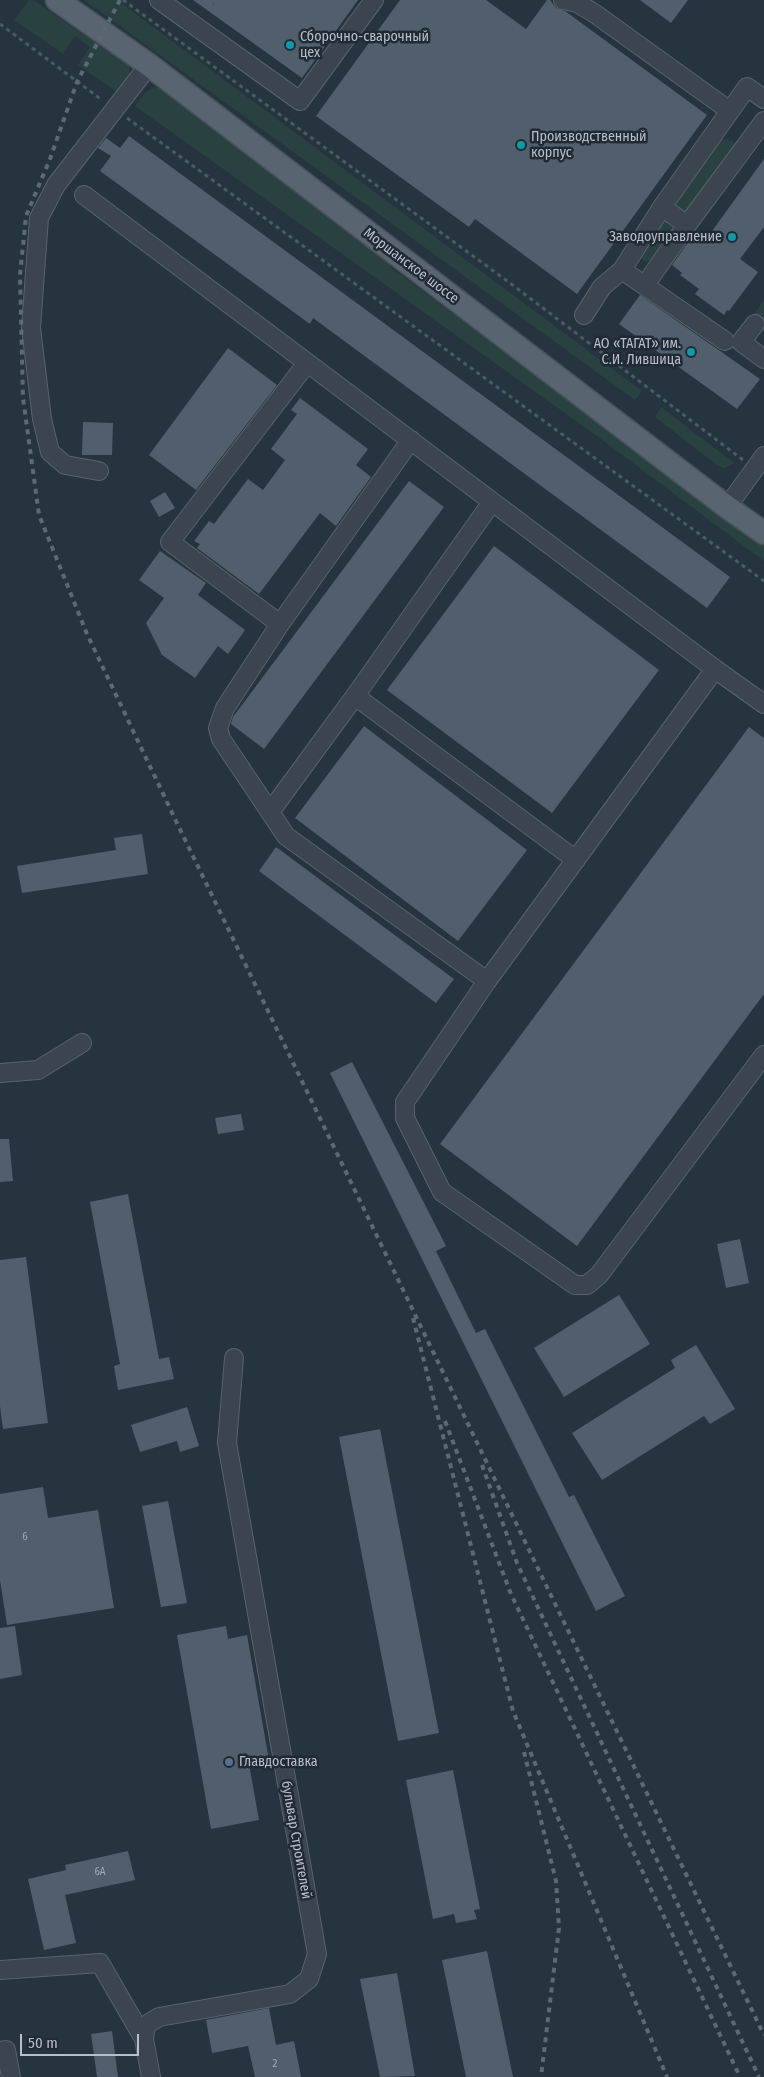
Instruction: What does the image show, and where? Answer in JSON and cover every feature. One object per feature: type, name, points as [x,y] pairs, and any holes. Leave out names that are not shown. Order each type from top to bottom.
[{"type":"main road","name":"Моршанское шоссе","points":[[57,0],[149,65],[726,507],[764,533]]},
{"type":"street","points":[[159,0],[300,101],[374,0]]},
{"type":"street","points":[[573,1],[730,110]]},
{"type":"street","points":[[99,471],[65,465],[50,452],[42,419],[31,328],[39,218],[56,184],[149,65]]},
{"type":"street","points":[[584,315],[602,287],[622,270],[662,207],[747,87],[764,99]]},
{"type":"street","points":[[646,285],[687,224],[764,121]]},
{"type":"street","points":[[84,195],[764,704]]},
{"type":"street","points":[[662,207],[687,224]]},
{"type":"street","points":[[622,270],[725,341]]},
{"type":"street","points":[[754,324],[741,342],[764,359]]},
{"type":"street","points":[[280,624],[170,542],[307,363]]},
{"type":"street","points":[[411,440],[280,624],[224,708],[218,728],[220,739],[286,836],[487,981]]},
{"type":"street","points":[[726,507],[759,462]]},
{"type":"street","points":[[270,812],[355,696],[492,502]]},
{"type":"street","points":[[715,669],[487,981],[405,1102],[405,1118],[442,1192],[574,1284],[587,1285],[599,1275],[764,1055]]},
{"type":"street","points":[[355,696],[576,860]]},
{"type":"street","points":[[0,1073],[38,1070],[82,1043]]},
{"type":"street","name":"бульвар Строителей","points":[[144,2039],[146,2025],[159,2017],[290,1994],[309,1979],[317,1954],[227,1443],[234,1358]]},
{"type":"street","points":[[0,1970],[100,1962],[144,2039],[151,2077]]},
{"type":"street","points":[[0,2051],[6,2050],[11,2077]]},
{"type":"path","points":[[123,0],[510,283],[759,462]]},
{"type":"path","points":[[0,24],[764,581]]},
{"type":"green space","points":[[29,0],[35,1],[129,66],[130,73],[117,92],[78,65],[90,47],[75,36],[63,54],[14,20]]},
{"type":"green space","points":[[84,0],[117,0],[642,391],[635,400]]},
{"type":"green space","points":[[154,87],[160,88],[392,259],[390,267],[751,535],[764,534],[764,561],[597,436],[135,106],[145,93]]},
{"type":"green space","points":[[725,139],[734,142],[736,146],[686,214],[675,207],[675,203],[720,141]]},
{"type":"green space","points":[[665,220],[672,224],[673,233],[652,260],[644,262],[639,255],[661,221]]},
{"type":"green space","points":[[764,300],[764,322],[754,314]]},
{"type":"green space","points":[[661,407],[734,463],[725,468],[717,465],[655,417]]},
{"type":"building","name":"Сборочно-сварочный цех","points":[[193,0],[358,0],[302,78]]},
{"type":"building","name":"Производственный корпус","points":[[400,0],[486,0],[526,29],[547,0],[550,0],[556,8],[565,11],[707,115],[577,294],[475,219],[469,227],[316,116]]},
{"type":"building","points":[[640,0],[688,0],[671,23]]},
{"type":"building","points":[[129,136],[730,577],[707,608],[313,318],[310,324],[100,171],[111,156],[98,148],[106,138],[120,148]]},
{"type":"building","name":"Заводоуправление","points":[[764,159],[764,227],[740,259],[758,272],[724,315],[695,294],[699,289],[680,275],[682,273],[672,265],[696,231],[707,238]]},
{"type":"building","name":"АО «ТАГАТ» им. С.И. Лившица","points":[[640,295],[760,379],[737,409],[619,324]]},
{"type":"building","points":[[228,348],[277,385],[196,490],[149,455]]},
{"type":"building","points":[[300,398],[368,449],[356,465],[371,477],[336,526],[320,513],[259,594],[197,548],[200,544],[194,541],[209,521],[214,524],[248,479],[263,490],[285,460],[271,449],[297,414],[291,410]]},
{"type":"building","points":[[83,422],[113,423],[112,455],[82,455]]},
{"type":"building","points":[[409,481],[444,507],[264,749],[231,724],[233,717]]},
{"type":"building","points":[[165,492],[175,508],[159,517],[150,501]]},
{"type":"building","points":[[494,546],[659,670],[552,813],[387,690]]},
{"type":"building","points":[[160,551],[206,583],[198,595],[245,630],[228,654],[218,646],[195,678],[162,655],[146,623],[164,598],[139,580]]},
{"type":"building","points":[[364,726],[527,850],[458,941],[295,818]]},
{"type":"building","points":[[749,727],[764,738],[764,994],[577,1246],[440,1144]]},
{"type":"building","points":[[142,834],[148,874],[22,893],[17,866],[116,850],[114,838]]},
{"type":"building","points":[[276,847],[454,979],[436,1003],[259,871]]},
{"type":"building","points":[[352,1062],[446,1246],[436,1251],[476,1333],[485,1329],[569,1497],[574,1495],[625,1596],[596,1611],[330,1073]]},
{"type":"building","points":[[241,1114],[244,1130],[218,1134],[215,1118]]},
{"type":"building","points":[[0,1139],[9,1139],[13,1181],[0,1182]]},
{"type":"building","points":[[128,1194],[159,1359],[169,1357],[174,1379],[118,1390],[114,1366],[120,1364],[90,1202]]},
{"type":"building","points":[[740,1239],[749,1283],[726,1288],[717,1244]]},
{"type":"building","points":[[26,1257],[48,1423],[3,1429],[0,1406],[0,1260]]},
{"type":"building","points":[[619,1295],[650,1344],[564,1397],[534,1348]]},
{"type":"building","points":[[696,1345],[735,1409],[710,1424],[704,1416],[602,1480],[572,1433],[675,1368],[671,1360]]},
{"type":"building","points":[[187,1407],[199,1446],[180,1452],[177,1441],[140,1452],[131,1425]]},
{"type":"building","points":[[380,1429],[439,1733],[398,1741],[339,1437]]},
{"type":"building","points":[[43,1487],[48,1518],[98,1510],[114,1608],[7,1625],[0,1580],[0,1494]]},
{"type":"building","points":[[168,1501],[187,1603],[161,1607],[142,1506]]},
{"type":"building","points":[[15,1626],[22,1675],[0,1679],[0,1628]]},
{"type":"building","points":[[226,1626],[228,1639],[247,1635],[269,1760],[249,1764],[259,1820],[211,1829],[177,1635]]},
{"type":"building","points":[[453,1770],[480,1909],[474,1910],[477,1919],[456,1923],[454,1914],[433,1919],[406,1780]]},
{"type":"building","points":[[128,1851],[135,1880],[65,1895],[76,1943],[44,1950],[28,1879],[66,1870],[65,1865]]},
{"type":"building","points":[[487,1951],[513,2077],[466,2077],[442,1960]]},
{"type":"building","points":[[397,1973],[415,2076],[380,2077],[360,1979]]},
{"type":"building","points":[[269,2008],[276,2045],[294,2041],[301,2077],[255,2077],[248,2046],[212,2053],[206,2020]]},
{"type":"building","points":[[112,2031],[118,2077],[97,2077],[91,2034]]},
{"type":"railway","points":[[120,0],[77,82],[50,159],[26,216],[20,275],[23,398],[39,515],[87,634],[176,821],[764,2035]]},
{"type":"railway","points":[[413,1318],[513,1711],[667,2077]]},
{"type":"railway","points":[[445,1421],[511,1594],[740,2077]]},
{"type":"railway","points":[[482,1465],[517,1563],[759,2077]]},
{"type":"railway","points":[[524,1752],[556,1881],[559,1928],[541,2077]]},
{"type":"place","name":"Сборочно-сварочный цех","points":[[290,45]]},
{"type":"place","name":"Производственный корпус","points":[[521,145]]},
{"type":"place","name":"Заводоуправление","points":[[732,237]]},
{"type":"place","name":"АО «ТАГАТ» им. С.И. Лившица","points":[[691,352]]},
{"type":"place","name":"Главдоставка","points":[[229,1762]]}]
